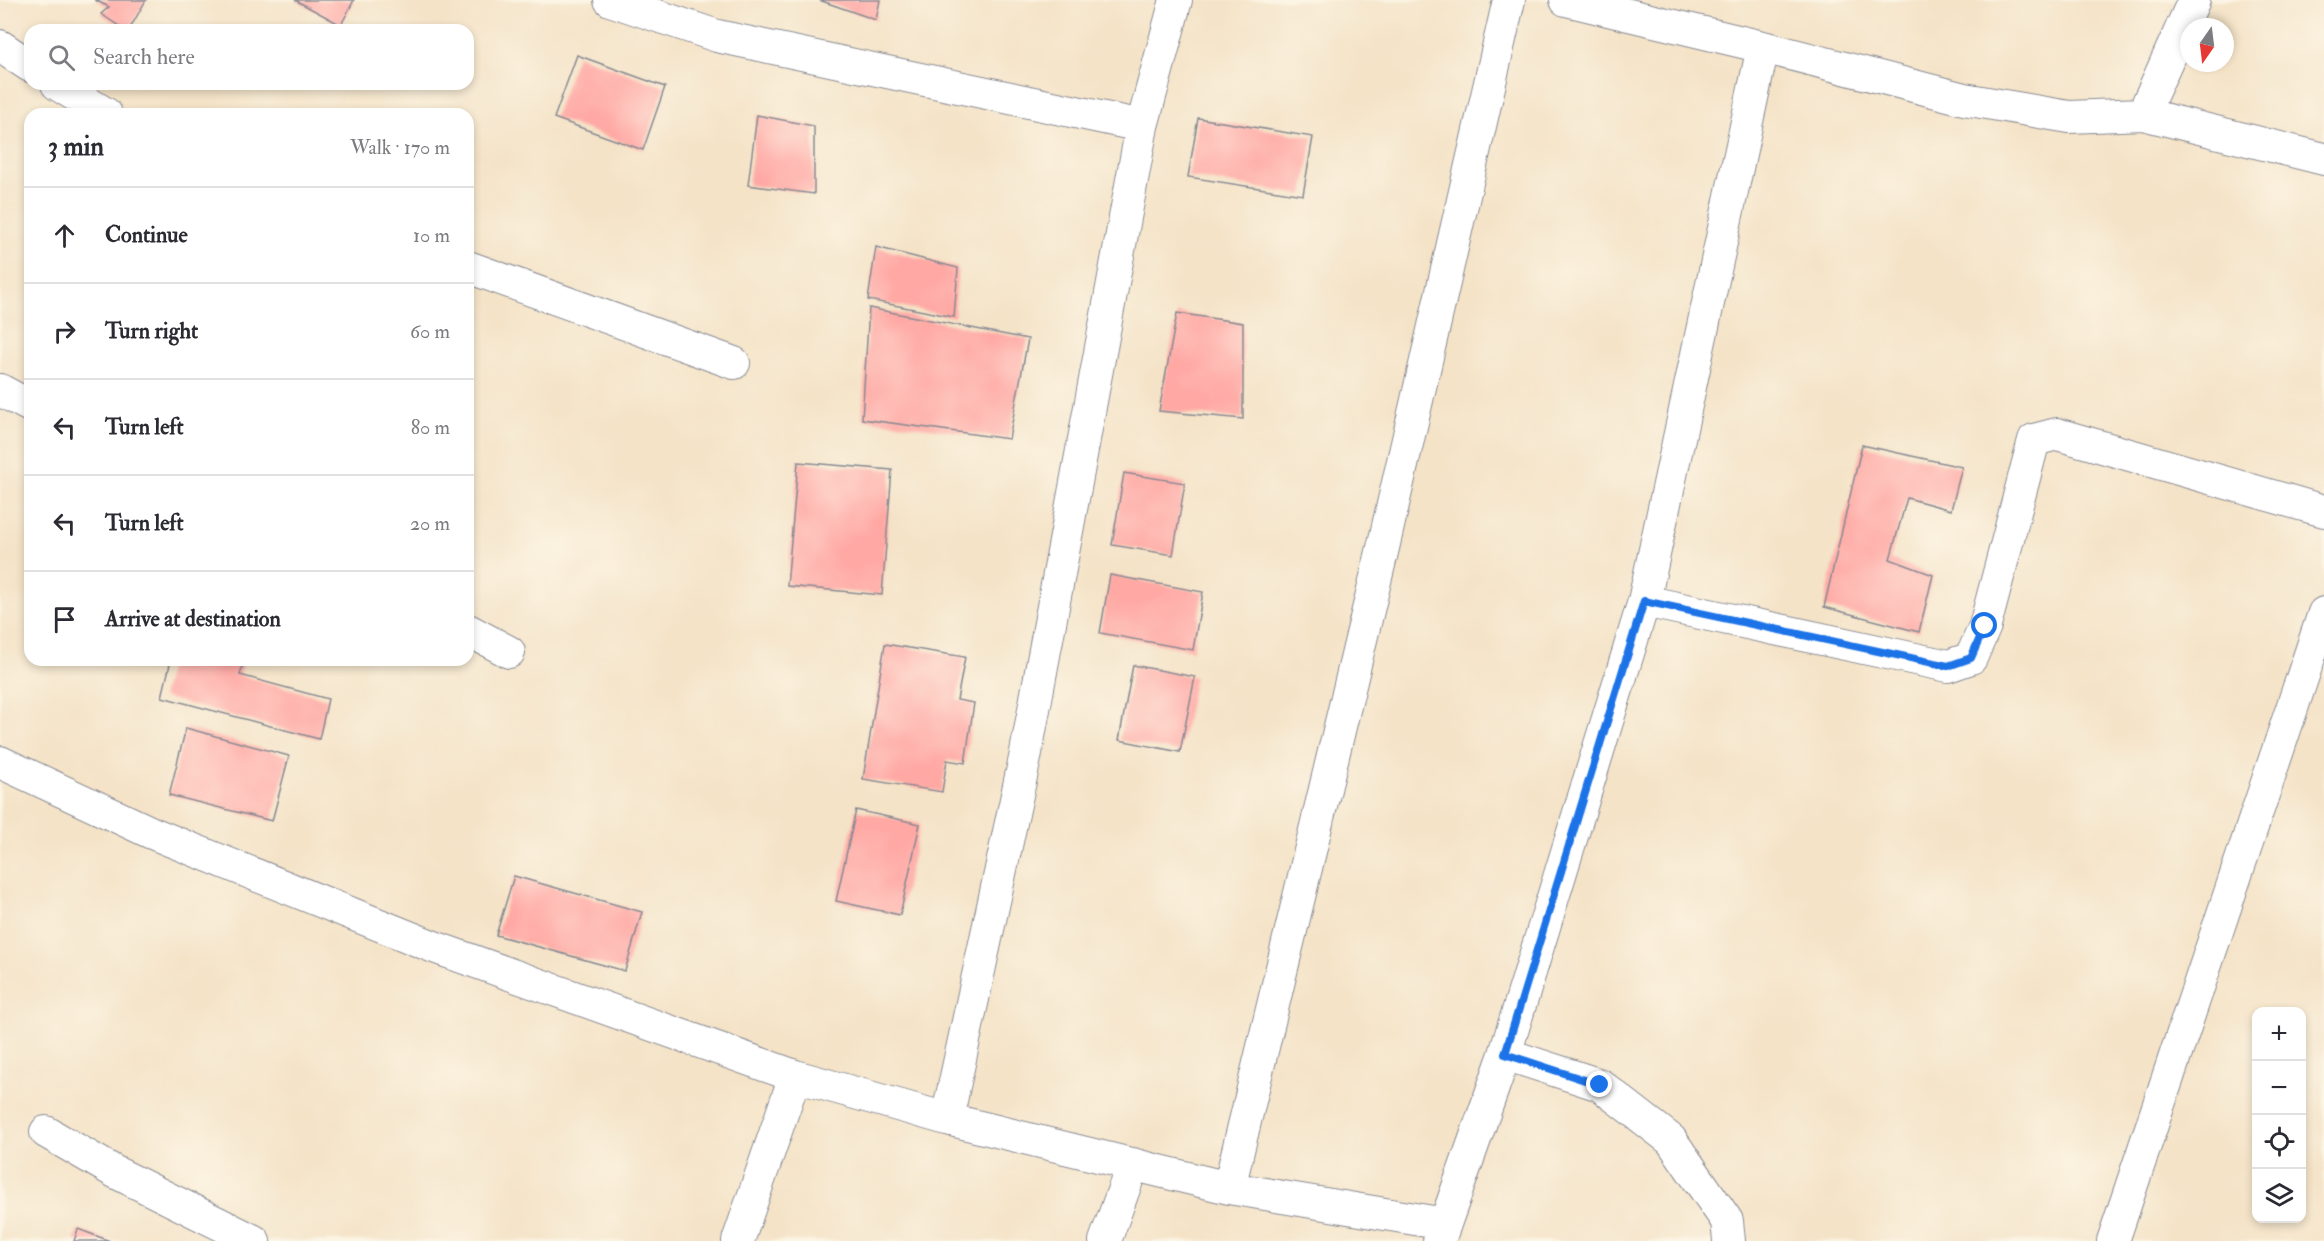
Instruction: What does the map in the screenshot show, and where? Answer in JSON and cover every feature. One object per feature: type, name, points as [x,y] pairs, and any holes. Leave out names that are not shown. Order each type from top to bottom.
[{"type":"street","points":[[610,0],[717,36],[1142,126]]},
{"type":"street","points":[[947,1119],[1025,758],[1142,126],[1176,0]]},
{"type":"street","points":[[1229,1188],[1383,548],[1509,0]]},
{"type":"street","points":[[1566,0],[1763,46],[1964,99],[2069,117],[2143,114],[2324,159]]},
{"type":"street","points":[[2143,114],[2194,0]]},
{"type":"street","points":[[0,46],[24,62]]},
{"type":"street","points":[[0,762],[152,833],[434,947],[795,1076],[947,1119],[1229,1188],[1442,1233],[1505,1054],[1644,601],[1763,46]]},
{"type":"street","points":[[67,90],[96,108]]},
{"type":"street","points":[[474,269],[734,363]]},
{"type":"street","points":[[0,390],[24,403]]},
{"type":"street","points":[[1644,601],[1948,666],[1971,658],[1985,626],[2034,440],[2056,434],[2324,511]]},
{"type":"street","points":[[2113,1241],[2324,613]]},
{"type":"street","points":[[474,633],[509,651]]},
{"type":"street","points":[[1505,1054],[1600,1085],[1671,1140],[1726,1221],[1729,1241]]},
{"type":"street","points":[[738,1241],[795,1076]]},
{"type":"street","points":[[46,1132],[115,1172],[254,1241]]},
{"type":"street","points":[[1105,1241],[1133,1164]]},
{"type":"building","points":[[95,0],[146,0],[132,24],[116,24],[101,14],[109,7]]},
{"type":"building","points":[[295,0],[354,0],[342,24]]},
{"type":"building","points":[[819,0],[880,0],[876,20]]},
{"type":"building","points":[[577,55],[665,87],[643,150],[554,118]]},
{"type":"building","points":[[757,115],[814,126],[814,194],[748,185]]},
{"type":"building","points":[[1198,118],[1313,137],[1303,195],[1188,177]]},
{"type":"building","points":[[876,247],[958,268],[954,317],[868,300]]},
{"type":"building","points":[[869,308],[1028,339],[1009,439],[862,419]]},
{"type":"building","points":[[1177,313],[1243,323],[1243,419],[1159,411]]},
{"type":"building","points":[[1862,445],[1962,467],[1951,510],[1907,498],[1890,559],[1933,575],[1919,632],[1824,607]]},
{"type":"building","points":[[798,462],[892,470],[882,595],[787,586]]},
{"type":"building","points":[[1124,473],[1185,483],[1173,555],[1112,545]]},
{"type":"building","points":[[1110,575],[1203,592],[1193,650],[1100,633]]},
{"type":"building","points":[[885,644],[965,657],[957,700],[974,703],[965,763],[947,760],[942,792],[863,779]]},
{"type":"building","points":[[1133,665],[1195,677],[1180,752],[1119,740]]},
{"type":"building","points":[[170,666],[242,666],[240,675],[328,699],[319,739],[162,697]]},
{"type":"building","points":[[186,728],[289,756],[272,821],[169,795]]},
{"type":"building","points":[[856,810],[920,824],[900,915],[836,901]]},
{"type":"building","points":[[514,876],[642,912],[625,971],[496,935]]},
{"type":"building","points":[[78,1229],[110,1241],[74,1241]]},
{"type":"route","points":[[1600,1085],[1505,1054],[1644,601],[1948,666],[1971,658],[1985,626]]}]
